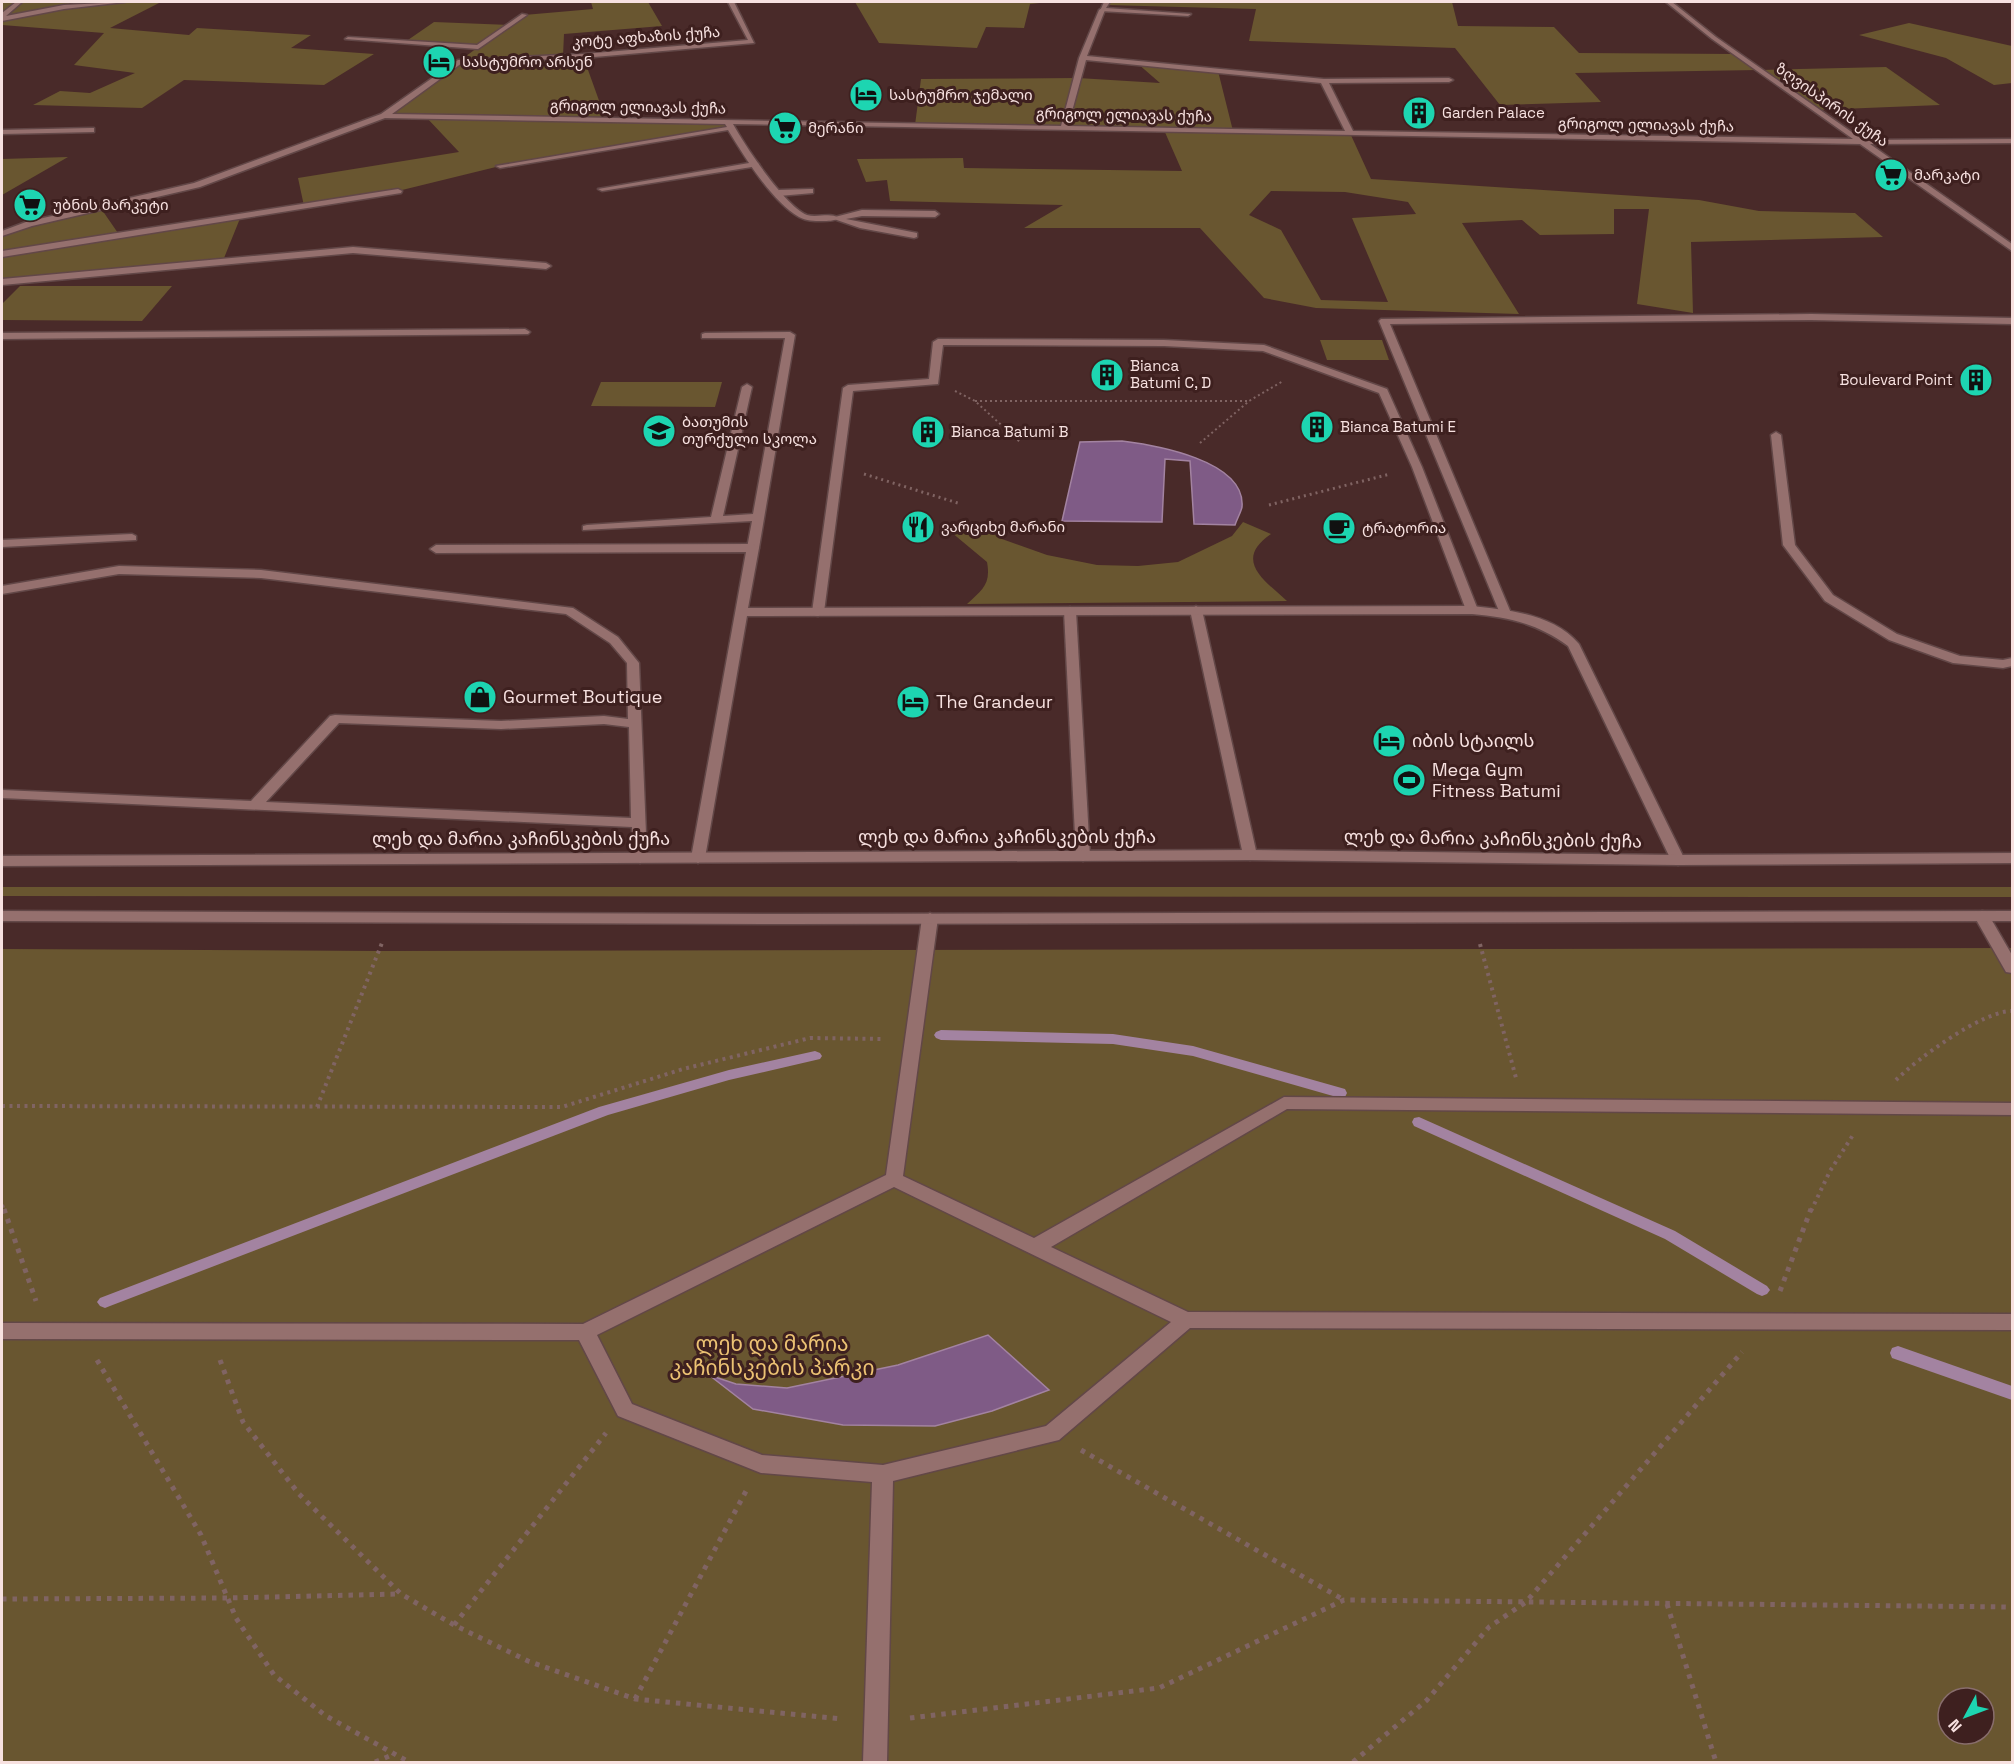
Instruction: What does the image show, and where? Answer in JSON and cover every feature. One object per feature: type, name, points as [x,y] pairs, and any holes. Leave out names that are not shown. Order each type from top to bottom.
[{"type":"street","points":[[2,18],[20,2]]},
{"type":"street","points":[[2,18],[122,2]]},
{"type":"street","name":"კოტე აფხაზის ქუჩა","points":[[460,61],[583,56],[752,42],[730,2]]},
{"type":"street","points":[[1064,128],[1083,58],[1107,2]]},
{"type":"street","name":"ზღვისპირის ქუჩა","points":[[1669,2],[1714,38],[2013,248]]},
{"type":"street","points":[[1102,10],[1188,14]]},
{"type":"street","points":[[384,116],[524,15]]},
{"type":"street","points":[[348,39],[478,47]]},
{"type":"street","points":[[1083,58],[1324,81],[1449,80]]},
{"type":"street","points":[[1324,81],[1350,133]]},
{"type":"street","name":"გრიგოლ ელიავას ქუჩა","points":[[2,234],[29,224],[197,185],[384,116],[729,125],[1064,128],[1862,142],[2013,141]]},
{"type":"street","points":[[500,166],[729,125],[755,164],[792,208],[802,216],[835,218],[914,235]]},
{"type":"street","points":[[2,132],[91,130]]},
{"type":"street","points":[[602,189],[755,164]]},
{"type":"street","points":[[2,255],[398,191]]},
{"type":"street","points":[[779,193],[810,191]]},
{"type":"street","points":[[835,218],[862,213],[935,214]]},
{"type":"street","points":[[2,282],[353,250],[546,266]]},
{"type":"street","points":[[1505,613],[1384,321],[1811,317],[2013,321]]},
{"type":"street","points":[[2,336],[525,332]]},
{"type":"street","points":[[698,858],[790,335],[705,336]]},
{"type":"street","points":[[818,612],[848,388],[934,382],[938,342],[1153,343],[1264,348],[1383,391],[1417,466],[1472,609]]},
{"type":"street","points":[[716,520],[747,387]]},
{"type":"street","points":[[1776,435],[1789,545],[1828,598],[1893,637],[1958,660],[2013,662]]},
{"type":"street","points":[[588,528],[757,517]]},
{"type":"street","points":[[2,544],[132,538]]},
{"type":"street","points":[[436,549],[753,548]]},
{"type":"street","points":[[2,590],[119,570],[261,574],[569,611],[614,639],[633,663],[640,858]]},
{"type":"street","points":[[741,612],[1472,609],[1521,615],[1553,628],[1573,644],[1678,860]]},
{"type":"street","points":[[1196,610],[1250,855]]},
{"type":"street","points":[[1071,611],[1083,856]]},
{"type":"street","points":[[254,806],[335,719],[501,725],[604,720],[635,724]]},
{"type":"street","points":[[2,794],[638,823]]},
{"type":"street","name":"ლეხ და მარია კაჩინსკების ქუჩა","points":[[2,861],[1250,855],[1678,860],[2013,858]]},
{"type":"street","points":[[2,916],[930,918],[2013,916]]},
{"type":"street","points":[[1982,916],[2013,968]]},
{"type":"street","points":[[894,1179],[930,918]]},
{"type":"street","points":[[1035,1247],[1284,1102],[2013,1109]]},
{"type":"street","points":[[894,1179],[1186,1320],[2013,1322]]},
{"type":"street","points":[[2,1331],[585,1332],[894,1179]]},
{"type":"street","points":[[585,1332],[625,1410],[762,1464],[883,1474],[1052,1434],[1186,1320]]},
{"type":"street","points":[[875,1762],[883,1474]]},
{"type":"path","points":[[1200,443],[1249,401],[1311,365]]},
{"type":"path","points":[[934,382],[975,401],[1020,442]]},
{"type":"path","points":[[975,401],[1249,401]]},
{"type":"path","points":[[838,465],[960,504]]},
{"type":"path","points":[[1269,506],[1417,466]]},
{"type":"path","points":[[1472,917],[1524,1105]]},
{"type":"path","points":[[317,1107],[382,945]]},
{"type":"path","points":[[1353,1762],[1427,1700],[1489,1627],[1526,1602],[1769,1321],[1794,1248],[1850,1138],[1908,1067],[1934,1047],[1966,1028],[2013,1011]]},
{"type":"path","points":[[2,1106],[562,1107],[683,1069],[810,1038],[914,1040]]},
{"type":"path","points":[[2,1205],[36,1302],[91,1350],[201,1535],[236,1618],[274,1675],[326,1716],[392,1755],[410,1762]]},
{"type":"path","points":[[212,1331],[243,1422],[299,1494],[401,1594],[454,1625],[528,1662],[635,1700],[877,1722],[1159,1688],[1344,1600],[2013,1607]]},
{"type":"path","points":[[454,1625],[625,1410]]},
{"type":"path","points":[[1052,1434],[1344,1600]]},
{"type":"path","points":[[635,1700],[762,1464]]},
{"type":"path","points":[[2,1599],[227,1598],[401,1594]]},
{"type":"path","points":[[1667,1604],[1716,1762]]},
{"type":"path","points":[[375,1762],[392,1755]]},
{"type":"green space","points":[[2,2],[71,2],[66,7],[122,2],[161,2],[110,28],[189,35],[197,28],[311,35],[291,48],[374,54],[324,85],[184,80],[142,108],[33,105],[60,91],[90,93],[135,73],[74,65],[104,33],[2,25]]},
{"type":"green space","points":[[591,2],[648,2],[662,26],[564,34],[563,56],[583,56],[606,120],[728,122],[731,128],[500,166],[398,191],[304,206],[298,178],[459,152],[426,117],[384,116],[477,48],[405,42],[434,22],[510,25],[524,15],[593,9]]},
{"type":"green space","points":[[855,2],[1049,2],[1030,4],[1024,28],[986,27],[977,48],[879,43]]},
{"type":"green space","points":[[1107,2],[1452,2],[1458,26],[1554,27],[1579,53],[1735,54],[1758,70],[1575,73],[1601,102],[1500,105],[1455,48],[1249,41],[1256,9],[1106,5]]},
{"type":"green space","points":[[1909,23],[2012,46],[2012,83],[1994,85],[1946,58],[1859,35]]},
{"type":"green space","points":[[1137,63],[1218,71],[1233,131],[1350,133],[1371,179],[1699,200],[1759,211],[1855,213],[1883,237],[1691,242],[1693,313],[1637,304],[1649,209],[1614,209],[1614,234],[1540,235],[1522,220],[1462,223],[1519,314],[1316,308],[1264,298],[1200,228],[1024,228],[1063,205],[890,201],[887,180],[866,182],[857,159],[963,158],[964,168],[1182,171],[1164,130],[915,125],[921,79],[1078,78],[1160,83]],"holes":[[[1271,191],[1345,192],[1408,202],[1416,214],[1352,218],[1388,302],[1321,300],[1281,230],[1249,215]]]},
{"type":"green space","points":[[1886,67],[1940,105],[1816,110],[1761,70]]},
{"type":"green space","points":[[68,157],[2,195],[2,159]]},
{"type":"green space","points":[[100,207],[120,236],[241,216],[222,263],[2,282],[2,234],[29,224]]},
{"type":"green space","points":[[20,286],[172,286],[142,321],[2,320],[2,304]]},
{"type":"green space","points":[[1320,340],[1382,340],[1389,360],[1327,360]]},
{"type":"green space","points":[[601,382],[722,382],[715,407],[591,406]]},
{"type":"green space","points":[[1243,522],[1271,534],[1260,543],[1254,552],[1253,561],[1262,577],[1287,601],[967,604],[987,581],[987,562],[951,532],[985,524],[1002,539],[1047,555],[1097,565],[1138,566],[1178,562],[1232,536]]},
{"type":"green space","points":[[2,887],[2012,887],[2012,897],[2,896]]},
{"type":"green space","name":"ლეხ და მარია კაჩინსკების პარკი","points":[[2012,948],[2012,1762],[2,1762],[2,949],[379,951]]},
{"type":"shaded area","points":[[1122,441],[1155,446],[1196,458],[1229,477],[1239,491],[1242,507],[1235,525],[1194,524],[1190,461],[1165,459],[1162,522],[1062,521],[1080,442]]},
{"type":"shaded area","points":[[988,1335],[1049,1390],[992,1411],[935,1426],[843,1425],[753,1409],[709,1375],[736,1384],[787,1388],[898,1365]]},
{"type":"waterway","points":[[941,1035],[1113,1039],[1193,1051],[1340,1093]]},
{"type":"waterway","points":[[105,1302],[604,1111],[729,1075],[815,1056]]},
{"type":"waterway","points":[[1419,1122],[1670,1235],[1762,1290]]},
{"type":"waterway","points":[[1898,1353],[2012,1393]]},
{"type":"place","name":"სასტუმრო არსენ","points":[[439,62]]},
{"type":"place","name":"სასტუმრო ჯემალი","points":[[866,95]]},
{"type":"place","name":"Garden Palace","points":[[1419,113]]},
{"type":"place","name":"მერანი","points":[[785,128]]},
{"type":"place","name":"მარკატი","points":[[1891,175]]},
{"type":"place","name":"უბნის მარკეტი","points":[[30,205]]},
{"type":"place","name":"Bianca Batumi C, D","points":[[1107,375]]},
{"type":"place","name":"Boulevard Point","points":[[1976,380]]},
{"type":"place","name":"Bianca Batumi E","points":[[1317,427]]},
{"type":"place","name":"ბათუმის თურქული სკოლა","points":[[659,431]]},
{"type":"place","name":"Bianca Batumi B","points":[[928,432]]},
{"type":"place","name":"ვარციხე მარანი","points":[[918,527]]},
{"type":"place","name":"ტრატორია","points":[[1339,528]]},
{"type":"place","name":"Gourmet Boutique","points":[[480,697]]},
{"type":"place","name":"The Grandeur","points":[[913,702]]},
{"type":"place","name":"იბის სტაილს","points":[[1389,741]]},
{"type":"place","name":"Mega Gym Fitness Batumi","points":[[1409,780]]}]
